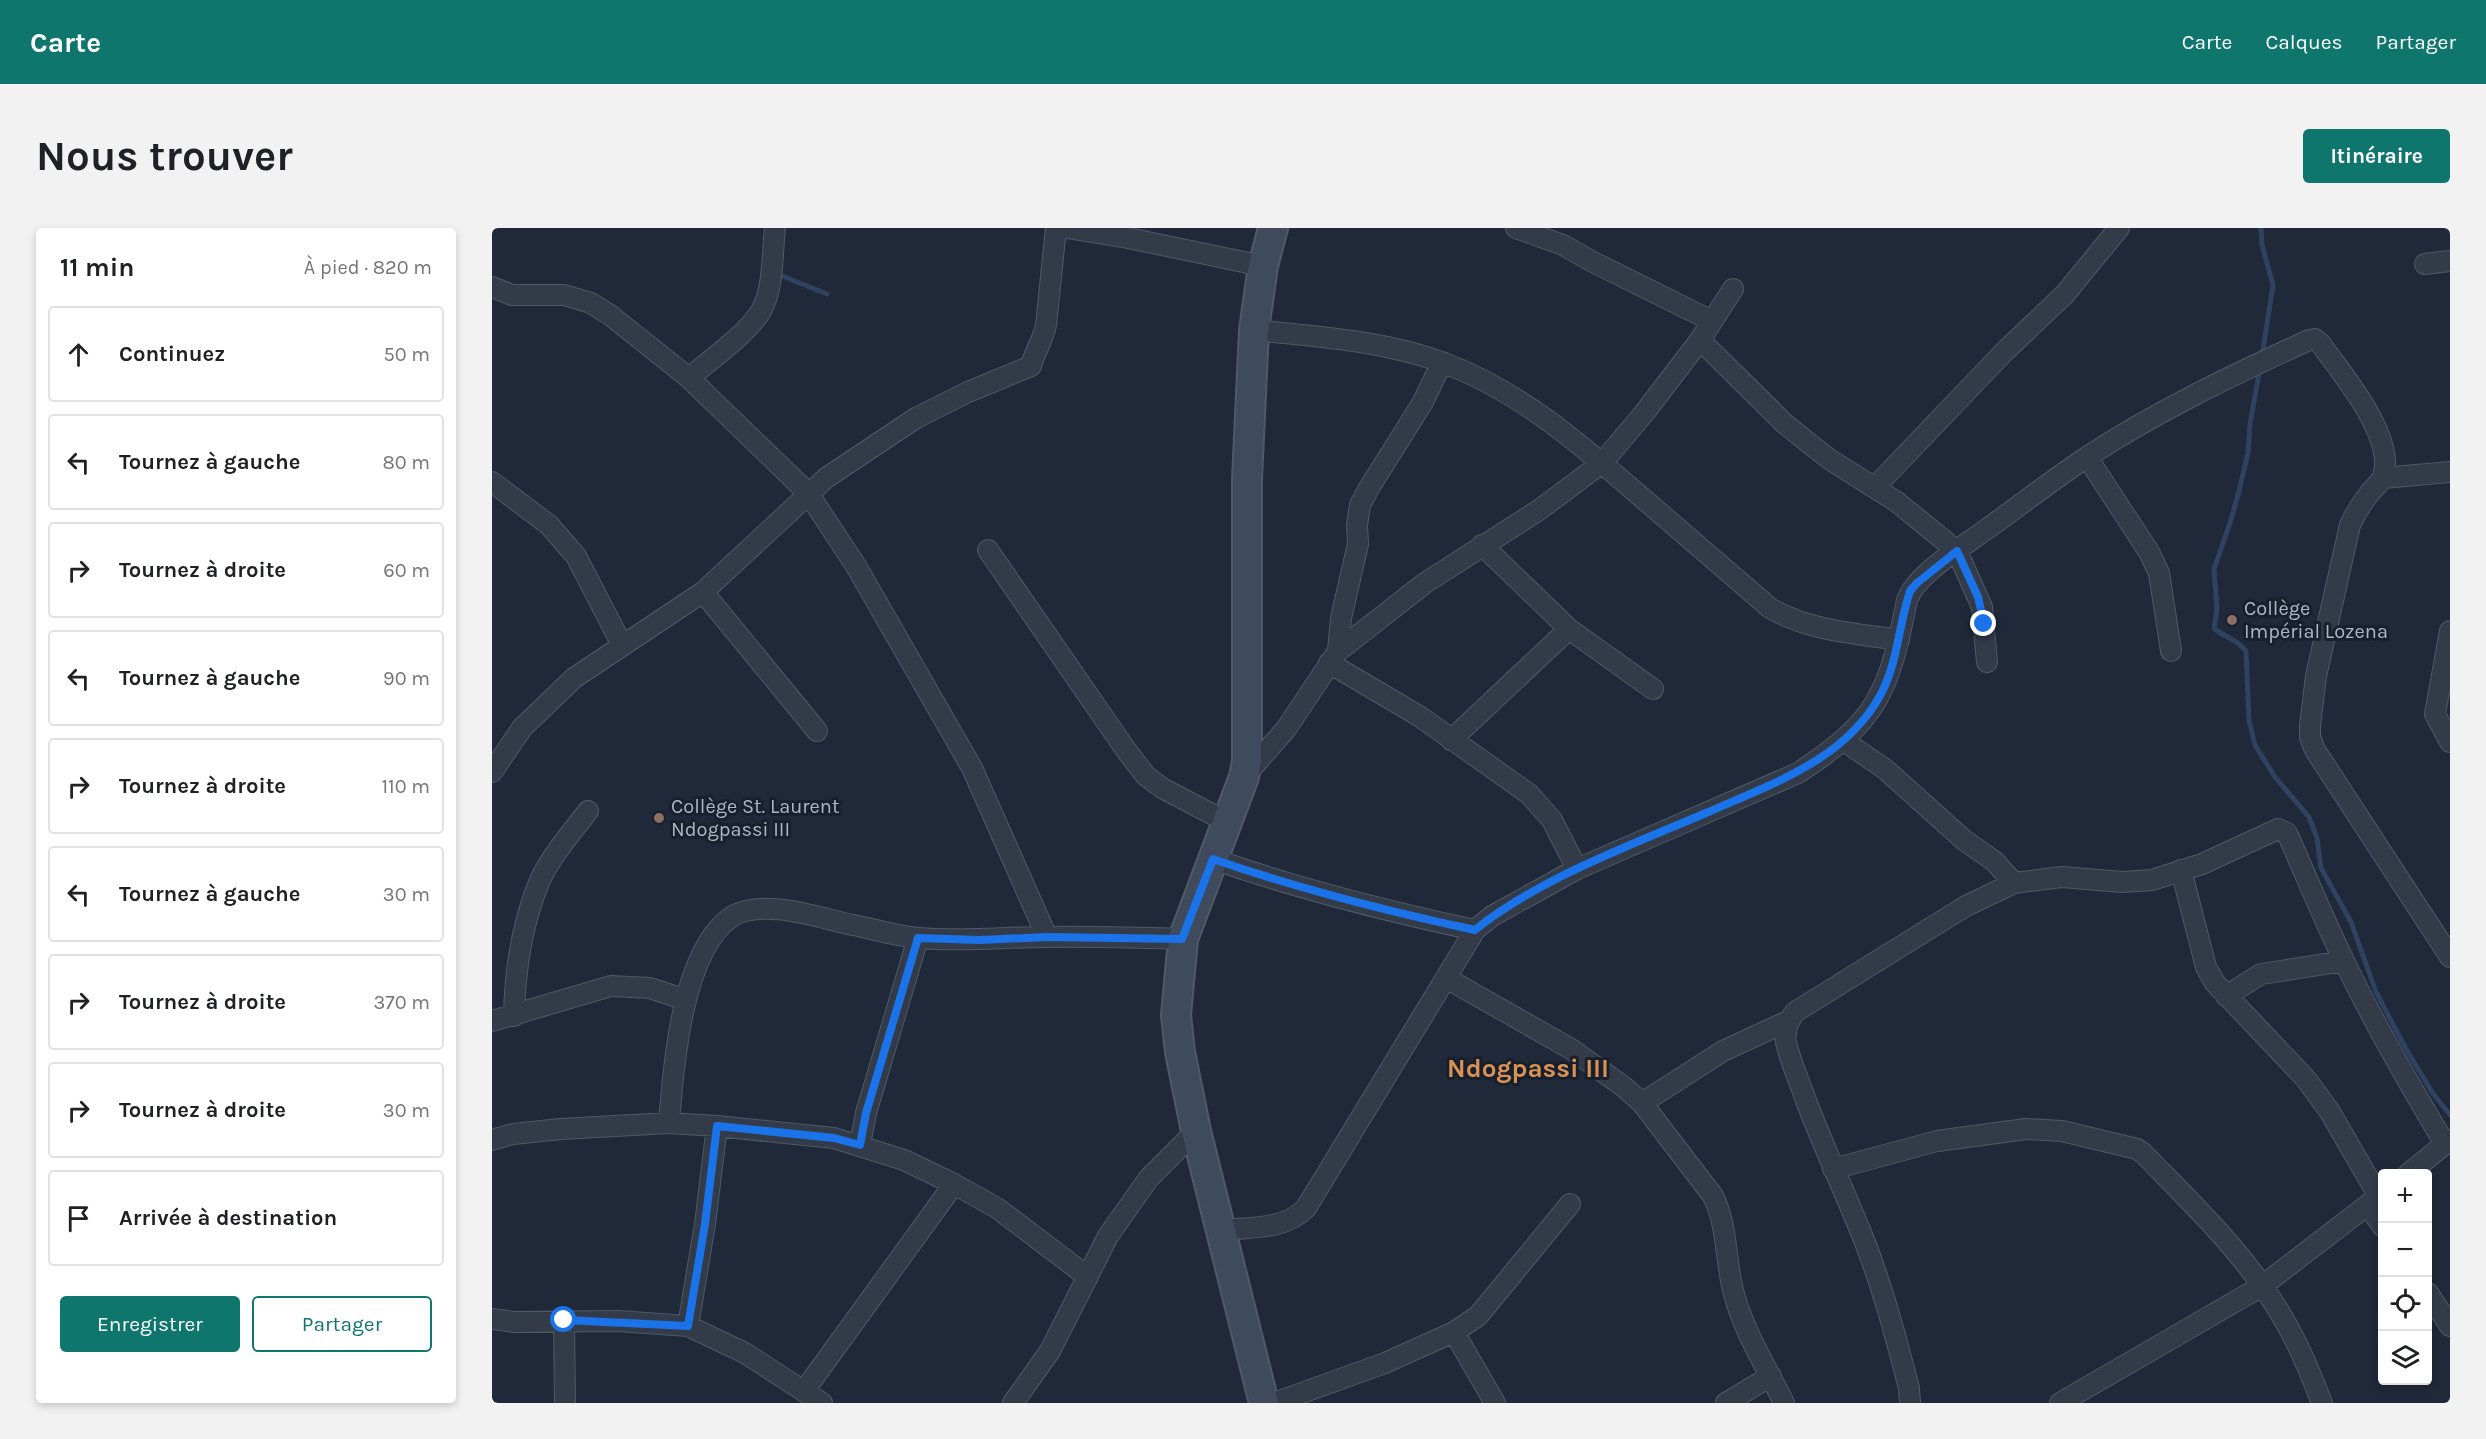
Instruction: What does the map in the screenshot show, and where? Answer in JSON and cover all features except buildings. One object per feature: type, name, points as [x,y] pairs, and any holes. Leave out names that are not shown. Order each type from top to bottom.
[{"type":"main road","points":[[1264,1403],[1196,1131],[1180,1052],[1176,1015],[1182,939],[1244,777],[1248,747],[1247,480],[1254,330],[1263,266],[1273,228]]},
{"type":"street","points":[[689,378],[751,323],[762,310],[768,288],[775,228]]},
{"type":"street","points":[[492,772],[522,728],[574,678],[703,592],[808,494],[857,456],[916,418],[968,392],[1031,366],[1034,353],[1043,340],[1046,325],[1056,228]]},
{"type":"street","points":[[1067,228],[1263,266]]},
{"type":"street","points":[[1516,228],[1563,245],[1712,321]]},
{"type":"street","points":[[1875,487],[2004,352],[2065,294],[2119,228]]},
{"type":"street","points":[[2425,264],[2450,261]]},
{"type":"street","points":[[492,287],[512,295],[564,295],[591,303],[610,315],[689,378],[808,494],[856,566],[972,768],[1047,937]]},
{"type":"street","points":[[1244,777],[1286,729],[1334,657],[1425,583],[1539,510],[1602,463],[1645,412],[1700,340],[1733,289]]},
{"type":"street","points":[[1254,330],[1374,343],[1442,362],[1496,387],[1536,410],[1602,463],[1770,608],[1792,621],[1899,640]]},
{"type":"street","points":[[1222,1230],[1285,1223],[1297,1217],[1306,1208],[1475,930],[1492,916],[1576,869],[1798,773],[1844,741],[1868,714],[1882,692],[1893,666],[1910,591],[1917,583],[1957,551],[2087,457],[2223,379],[2315,339],[2357,397],[2382,440],[2386,458],[2383,478],[2363,501],[2350,525],[2316,676],[2310,737],[2315,750],[2450,957]]},
{"type":"street","points":[[1700,340],[1785,424],[1829,459],[1875,487],[1957,551],[1982,607],[1987,662]]},
{"type":"street","points":[[1334,657],[1358,544],[1357,525],[1360,505],[1423,402],[1442,362]]},
{"type":"street","points":[[2087,457],[2149,552],[2159,573],[2171,651]]},
{"type":"street","points":[[2383,478],[2450,472]]},
{"type":"street","points":[[492,482],[549,525],[576,556],[622,645]]},
{"type":"street","points":[[1482,545],[1569,629],[1653,689]]},
{"type":"street","points":[[988,550],[1146,776],[1185,802],[1227,822]]},
{"type":"street","points":[[703,592],[817,731]]},
{"type":"street","points":[[1451,740],[1569,629]]},
{"type":"street","points":[[2450,632],[2435,714],[2450,742]]},
{"type":"street","points":[[1334,657],[1529,794],[1552,820],[1576,869]]},
{"type":"street","points":[[1844,741],[1885,769],[1964,840],[1994,861],[2014,883]]},
{"type":"street","points":[[514,1016],[514,983],[524,928],[537,889],[562,844],[588,811]]},
{"type":"street","points":[[1910,1403],[1909,1388],[1885,1295],[1809,1108],[1786,1042],[1786,1030],[1788,1021],[1795,1012],[1966,906],[2014,883],[2062,876],[2122,882],[2152,880],[2202,864],[2278,829],[2283,829],[2287,832],[2344,962],[2403,1075],[2447,1142],[2413,1169]]},
{"type":"street","points":[[1213,859],[1275,881],[1352,903],[1475,930]]},
{"type":"street","points":[[2181,870],[2206,967],[2226,996],[2306,1079],[2330,1113],[2376,1199],[2381,1223]]},
{"type":"street","points":[[669,1123],[673,1062],[686,1000],[699,962],[714,935],[732,917],[753,908],[784,910],[918,938],[1182,939]]},
{"type":"street","points":[[860,1145],[866,1113],[918,938]]},
{"type":"street","points":[[2226,996],[2261,974],[2344,962]]},
{"type":"street","points":[[1446,978],[1571,1049],[1624,1087],[1642,1103],[1713,1196],[1720,1211],[1733,1292],[1739,1313],[1784,1403]]},
{"type":"street","points":[[492,1021],[612,986],[650,988],[686,1000]]},
{"type":"street","points":[[1642,1103],[1723,1051],[1788,1021]]},
{"type":"street","points":[[492,1140],[513,1134],[561,1129],[669,1123],[834,1138],[904,1160],[954,1184],[997,1208],[1088,1277]]},
{"type":"street","points":[[688,1326],[705,1224],[717,1126]]},
{"type":"street","points":[[1833,1169],[1937,1141],[2026,1129],[2062,1131],[2128,1147],[2143,1153],[2207,1219],[2262,1286],[2284,1319],[2306,1361],[2322,1403]]},
{"type":"street","points":[[1013,1403],[1050,1351],[1108,1236],[1149,1178],[1196,1131]]},
{"type":"street","points":[[804,1391],[954,1184]]},
{"type":"street","points":[[2060,1403],[2262,1286],[2376,1199]]},
{"type":"street","points":[[1274,1403],[1384,1363],[1454,1332],[1478,1316],[1570,1204]]},
{"type":"street","points":[[2432,1300],[2450,1326]]},
{"type":"street","points":[[492,1319],[514,1322],[564,1320],[688,1326],[745,1353],[822,1403]]},
{"type":"street","points":[[564,1320],[565,1403]]},
{"type":"street","points":[[1454,1332],[1495,1403]]},
{"type":"street","points":[[1726,1403],[1771,1376]]},
{"type":"waterway","points":[[2261,228],[2262,245],[2273,285],[2262,356]]},
{"type":"waterway","points":[[775,273],[827,294]]},
{"type":"waterway","points":[[2260,368],[2250,424],[2248,453],[2231,520],[2214,569],[2217,609],[2214,629],[2238,643],[2246,651],[2249,721],[2255,745],[2275,777],[2309,817],[2317,838],[2321,868],[2351,922],[2376,992],[2406,1049],[2432,1092],[2450,1115]]},
{"type":"place","name":"Collège Impérial Lozena","points":[[2232,620]]},
{"type":"place","name":"Collège St. Laurent Ndogpassi III","points":[[659,818]]},
{"type":"district","name":"Ndogpassi III","points":[[1528,1068]]},
{"type":"route","points":[[564,1320],[688,1326],[705,1224],[717,1126],[834,1138],[860,1145],[866,1113],[918,938],[1182,939],[1213,859],[1275,881],[1352,903],[1475,930],[1492,916],[1576,869],[1798,773],[1829,753],[1844,741],[1868,714],[1882,692],[1893,666],[1910,591],[1957,551],[1982,607],[1984,624]]}]
